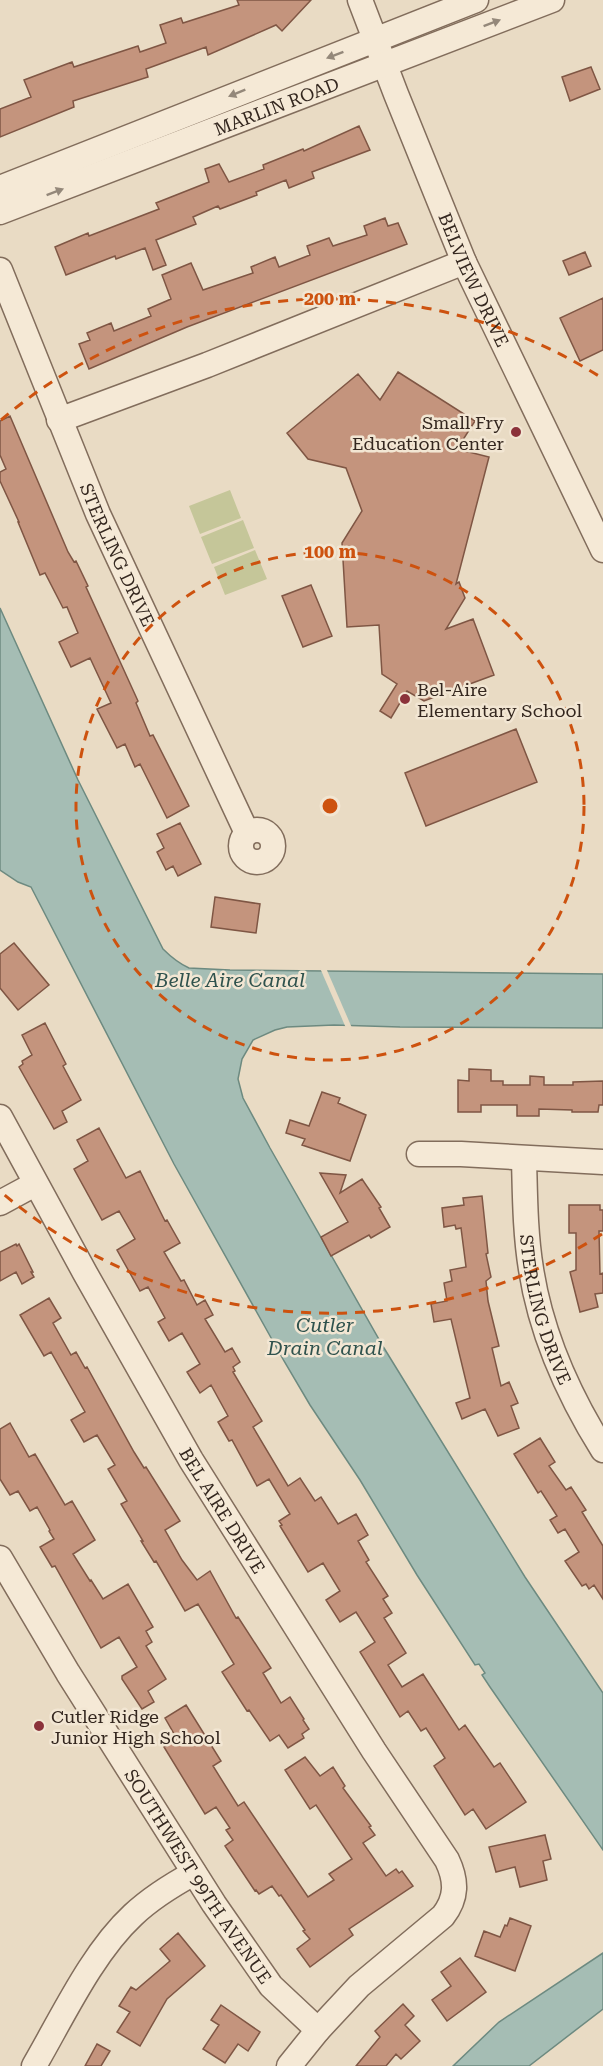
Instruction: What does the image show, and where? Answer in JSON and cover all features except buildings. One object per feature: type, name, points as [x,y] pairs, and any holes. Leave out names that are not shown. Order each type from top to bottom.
[{"type":"street","name":"BELVIEW DRIVE","points":[[360,0],[465,262],[603,550]]},
{"type":"street","name":"MARLIN ROAD","points":[[0,188],[476,0]]},
{"type":"street","name":"MARLIN ROAD","points":[[0,212],[552,0]]},
{"type":"street","points":[[59,420],[207,365],[465,262]]},
{"type":"street","name":"STERLING DRIVE","points":[[0,270],[103,524],[247,833]]},
{"type":"street","name":"BEL AIRE DRIVE","points":[[0,1118],[191,1460],[374,1751],[447,1860],[455,1881],[455,1892],[451,1904],[443,1916],[375,1971],[318,2030]]},
{"type":"street","points":[[419,1154],[461,1154],[603,1162]]},
{"type":"street","name":"STERLING DRIVE","points":[[524,1159],[528,1252],[540,1313],[564,1380],[603,1450]]},
{"type":"street","points":[[0,1203],[35,1184]]},
{"type":"street","name":"SOUTHWEST 99TH AVENUE","points":[[0,1558],[68,1673],[194,1873],[267,1980],[318,2030]]},
{"type":"street","points":[[34,2066],[86,1976],[127,1921],[150,1900],[194,1873]]},
{"type":"street","points":[[289,2066],[318,2030]]},
{"type":"green space","points":[[230,490],[241,518],[200,534],[189,506]]},
{"type":"green space","points":[[243,520],[254,548],[212,564],[201,537]]},
{"type":"green space","points":[[255,550],[267,579],[225,595],[214,567]]},
{"type":"water","points":[[0,608],[78,780],[163,949],[181,964],[189,968],[230,970],[603,974],[603,1028],[334,1025],[287,1027],[253,1040],[242,1059],[238,1079],[243,1098],[270,1148],[384,1348],[525,1577],[603,1693],[603,1850],[482,1675],[485,1673],[479,1664],[475,1665],[360,1480],[310,1405],[174,1164],[31,887],[18,882],[0,870]]},
{"type":"water","points":[[603,1953],[603,2009],[529,2066],[453,2066],[499,2022]]},
{"type":"pier","points":[[320,968],[326,968],[352,1028],[346,1028]]},
{"type":"place","name":"Small Fry Education Center","points":[[516,432]]},
{"type":"place","name":"Bel-Aire Elementary School","points":[[405,699]]},
{"type":"place","name":"Cutler Ridge Junior High School","points":[[39,1726]]},
{"type":"water label","name":"Belle Aire Canal","points":[[230,980]]},
{"type":"water label","name":"Cutler Drain Canal","points":[[325,1336]]}]
